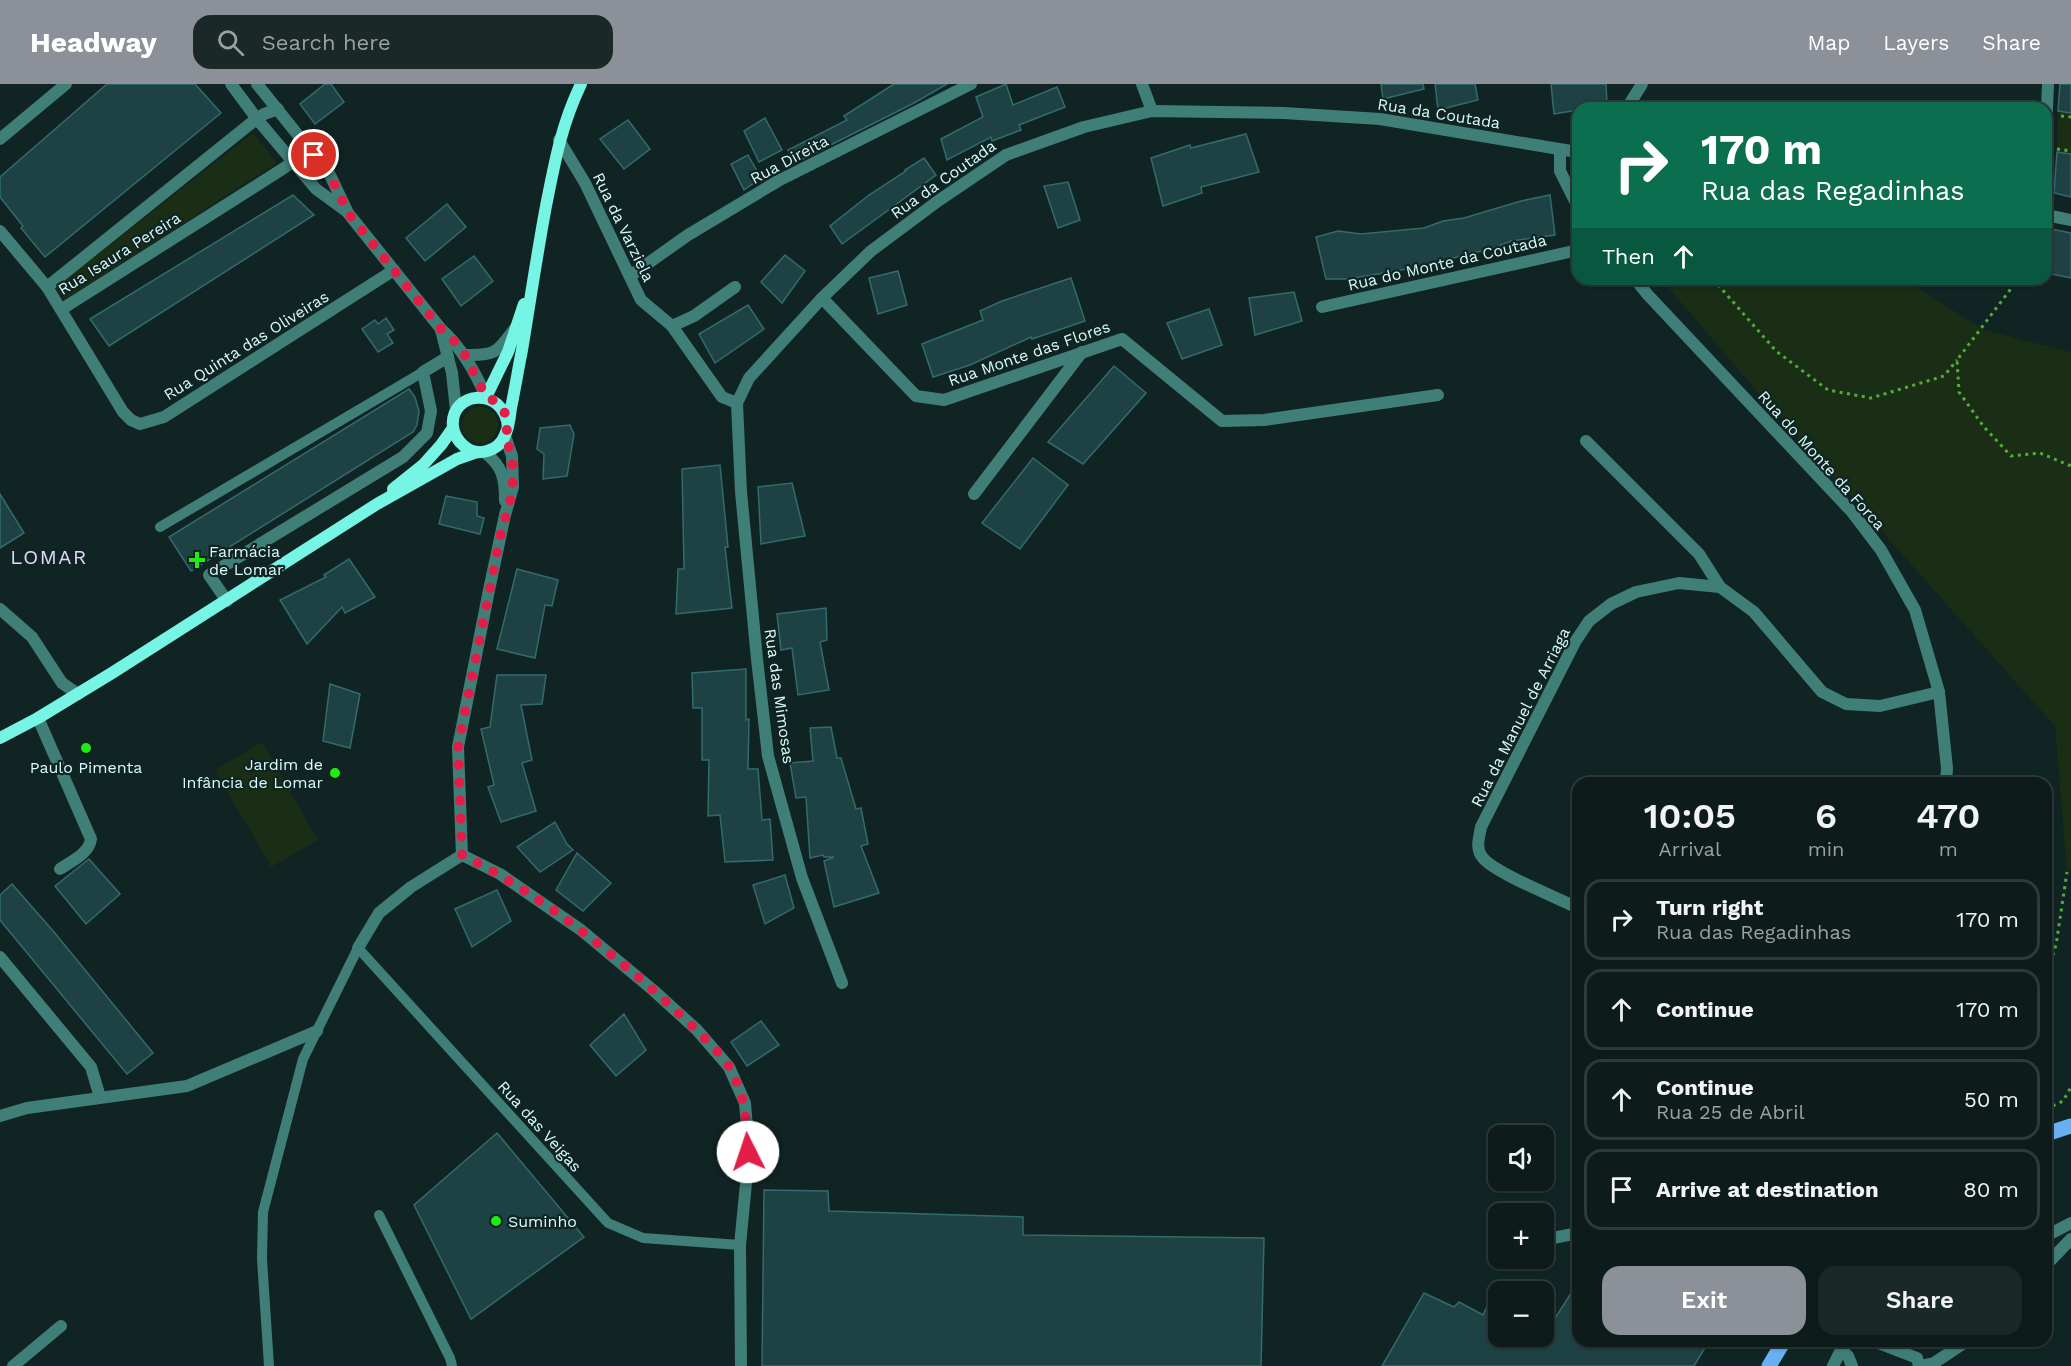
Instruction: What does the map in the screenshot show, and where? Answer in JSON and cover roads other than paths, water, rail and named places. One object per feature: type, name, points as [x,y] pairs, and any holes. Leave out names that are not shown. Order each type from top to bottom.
[{"type":"main road","points":[[0,738],[78,694],[377,504],[457,459],[500,444],[506,431],[559,140],[581,84]]},
{"type":"main road","points":[[486,397],[508,352],[533,277]]},
{"type":"main road","points":[[377,504],[423,465],[441,445],[453,428],[456,410],[469,399],[486,397],[495,401],[507,417],[506,431]]},
{"type":"main road","points":[[453,428],[457,440],[468,449],[481,452]]},
{"type":"main road","points":[[2052,1132],[2071,1126]]},
{"type":"main road","points":[[1769,1366],[1780,1347]]},
{"type":"street","points":[[0,138],[66,84]]},
{"type":"street","points":[[231,84],[257,119],[316,189],[348,213]]},
{"type":"street","points":[[257,84],[330,175],[348,213],[441,329],[465,355],[486,397]]},
{"type":"street","name":"Rua Direita","points":[[630,276],[688,235],[778,181],[971,84]]},
{"type":"street","points":[[1142,84],[1152,111]]},
{"type":"street","points":[[1632,102],[1642,84]]},
{"type":"street","points":[[2047,102],[2048,84]]},
{"type":"street","name":"Rua Isaura Pereira","points":[[278,109],[257,119],[47,287],[62,309],[292,162],[303,154],[306,145]]},
{"type":"street","name":"Rua da Coutada","points":[[737,403],[749,378],[822,298],[871,251],[1006,154],[1084,127],[1152,111],[1284,113],[1380,119],[1560,150]]},
{"type":"street","name":"Rua da Varziela","points":[[559,140],[585,183],[641,300],[672,326],[722,396],[737,403]]},
{"type":"street","points":[[1572,150],[1560,150],[1560,171],[1572,195]]},
{"type":"street","points":[[2052,216],[2071,220]]},
{"type":"street","points":[[0,231],[47,287]]},
{"type":"street","name":"Rua do Monte da Coutada","points":[[1322,307],[1572,251]]},
{"type":"street","name":"Rua Quinta das Oliveiras","points":[[62,309],[123,412],[131,420],[140,424],[164,417],[394,270]]},
{"type":"street","name":"Rua do Monte da Forca","points":[[1640,285],[1852,512],[1881,550],[1915,610],[1939,692],[1946,777]]},
{"type":"street","points":[[672,326],[694,316],[735,287]]},
{"type":"street","name":"Rua Monte das Flores","points":[[822,298],[916,396],[944,399],[1122,339],[1222,421],[1264,420],[1437,395]]},
{"type":"street","points":[[465,355],[491,355],[500,348],[516,326]]},
{"type":"street","points":[[441,329],[452,373],[456,410]]},
{"type":"street","points":[[974,494],[1082,352]]},
{"type":"street","points":[[227,601],[209,575],[403,457],[427,433],[431,411],[423,372],[448,357]]},
{"type":"street","name":"Rua das Mimosas","points":[[737,403],[741,492],[768,756],[802,878],[842,983]]},
{"type":"street","points":[[462,855],[458,747],[505,515],[513,487],[512,456],[506,431]]},
{"type":"street","points":[[1586,441],[1699,554],[1720,587],[1754,612],[1822,692],[1846,704],[1880,706],[1939,692]]},
{"type":"street","points":[[481,452],[495,460],[500,467],[505,487],[505,515]]},
{"type":"street","name":"Rua da Manuel de Arriaga","points":[[1572,905],[1500,871],[1482,858],[1477,846],[1481,827],[1575,642],[1589,621],[1611,604],[1636,592],[1679,583],[1720,587]]},
{"type":"street","points":[[0,609],[32,637],[62,683],[78,694]]},
{"type":"street","points":[[38,718],[91,839],[86,851],[60,869]]},
{"type":"street","points":[[358,948],[379,913],[411,887],[462,855]]},
{"type":"street","points":[[462,855],[500,874],[581,930],[697,1030],[729,1067],[745,1103],[748,1152],[740,1245],[741,1366]]},
{"type":"street","points":[[0,957],[91,1066],[100,1097]]},
{"type":"street","points":[[0,1116],[27,1108],[187,1086],[317,1031]]},
{"type":"street","points":[[2052,1233],[2071,1223]]},
{"type":"street","points":[[1554,1238],[1572,1234]]},
{"type":"street","points":[[2052,1259],[2071,1239]]},
{"type":"street","points":[[13,1366],[61,1326]]},
{"type":"street","points":[[1833,1366],[1844,1347]]},
{"type":"street","points":[[1845,1347],[1852,1366]]},
{"type":"street","points":[[1889,1347],[1917,1358],[1920,1366],[1934,1363],[1958,1347]]},
{"type":"lane","points":[[160,527],[423,372]]},
{"type":"lane","points":[[270,1366],[262,1259],[263,1212],[303,1059],[358,948]]},
{"type":"lane","name":"Rua das Veigas","points":[[358,948],[608,1223],[643,1238],[740,1245]]},
{"type":"lane","points":[[379,1215],[452,1366]]},
{"type":"place","name":"Farmácia de Lomar","points":[[197,560]]},
{"type":"place","name":"Paulo Pimenta","points":[[86,748]]},
{"type":"place","name":"Jardim de Infância de Lomar","points":[[335,773]]},
{"type":"place","name":"Suminho","points":[[496,1221]]},
{"type":"district","name":"LOMAR","points":[[49,557]]}]
